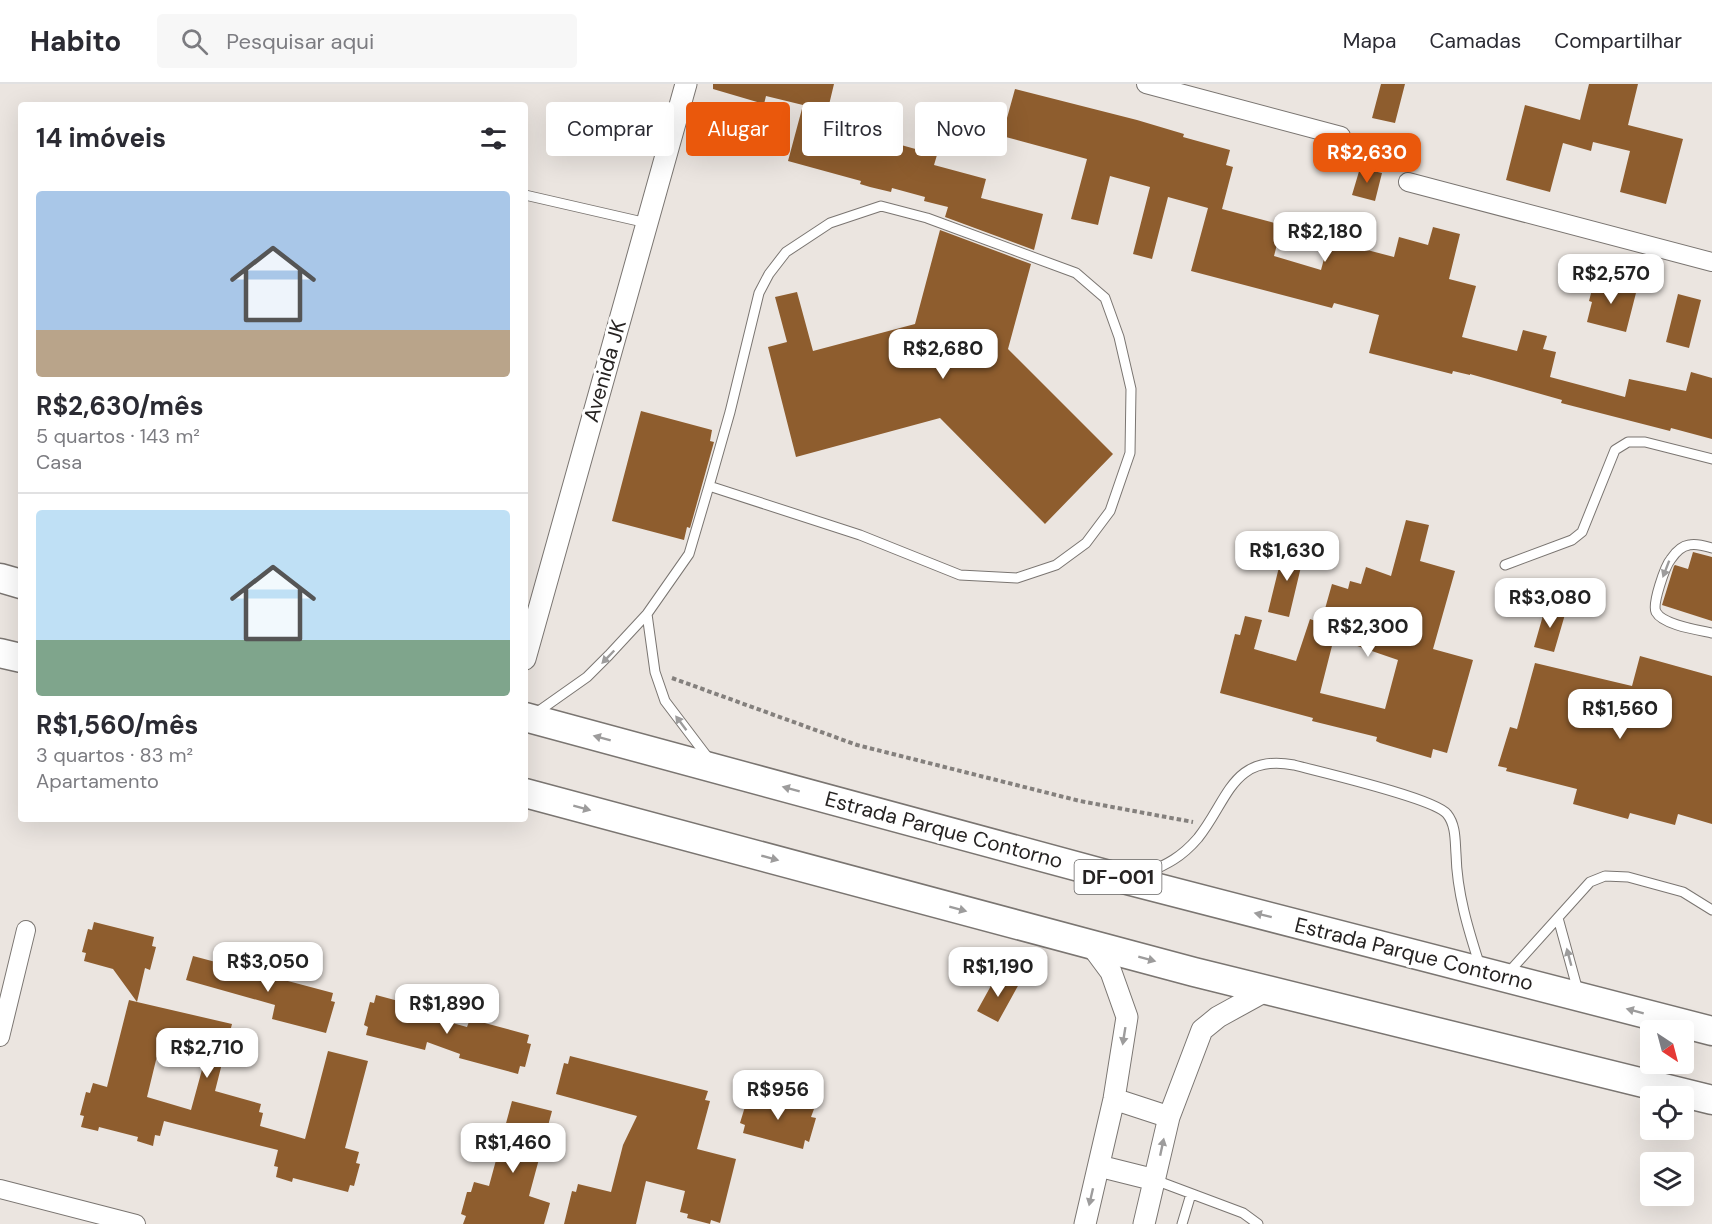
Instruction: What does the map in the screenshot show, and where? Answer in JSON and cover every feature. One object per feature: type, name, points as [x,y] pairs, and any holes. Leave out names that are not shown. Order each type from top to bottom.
[{"type":"highway","points":[[0,578],[18,583]]},
{"type":"highway","points":[[0,653],[18,657]]},
{"type":"highway","name":"Estrada Parque Contorno","points":[[528,718],[1131,881],[1712,1030]]},
{"type":"highway","points":[[528,794],[1091,945],[1712,1100]]},
{"type":"street","name":"Avenida JK","points":[[528,648],[686,84]]},
{"type":"street","points":[[1146,84],[1341,136]]},
{"type":"street","points":[[1408,182],[1712,262]]},
{"type":"street","points":[[0,1037],[26,930]]},
{"type":"street","points":[[1085,1224],[1114,1099],[1127,1017],[1111,972],[1091,945]]},
{"type":"street","points":[[1144,1224],[1169,1117],[1202,1030],[1218,1017],[1267,990]]},
{"type":"street","points":[[1114,1099],[1169,1117]]},
{"type":"street","points":[[1099,1166],[1155,1180]]},
{"type":"street","points":[[0,1189],[136,1224]]},
{"type":"lane","points":[[528,196],[647,223]]},
{"type":"lane","points":[[528,717],[587,677],[647,614],[689,554],[729,412],[759,293],[769,274],[786,252],[830,223],[881,206],[927,218],[1076,273],[1105,298],[1119,337],[1131,388],[1130,453],[1110,511],[1086,543],[1056,565],[1017,578],[960,575],[860,535],[709,486]]},
{"type":"lane","points":[[1505,565],[1572,540],[1582,532],[1615,450],[1628,442],[1645,442],[1712,459]]},
{"type":"lane","points":[[1712,548],[1700,544],[1689,545],[1677,551],[1669,561],[1654,603],[1656,612],[1663,619],[1712,633]]},
{"type":"lane","points":[[647,614],[654,672],[665,701],[718,769]]},
{"type":"lane","points":[[1131,881],[1178,859],[1208,825],[1221,799],[1241,775],[1263,764],[1280,762],[1424,801],[1447,813],[1455,834],[1456,871],[1463,911],[1493,974],[1558,918],[1590,882],[1605,876],[1628,877],[1683,892],[1712,910]]},
{"type":"lane","points":[[1558,918],[1579,996]]},
{"type":"lane","points":[[1155,1180],[1242,1213],[1258,1224]]},
{"type":"lane","points":[[1182,1224],[1191,1194]]},
{"type":"path","points":[[654,672],[857,745],[1080,801],[1208,825]]},
{"type":"building","points":[[713,84],[834,84],[830,102],[802,102],[802,105],[766,96],[764,102],[757,102],[713,89]]},
{"type":"building","points":[[1381,84],[1405,84],[1395,123],[1372,118]]},
{"type":"building","points":[[1589,84],[1638,84],[1628,125],[1683,139],[1666,204],[1620,192],[1630,151],[1593,142],[1591,151],[1563,143],[1550,192],[1506,180],[1525,105],[1580,120]]},
{"type":"building","points":[[1015,89],[1137,120],[1184,134],[1183,137],[1230,150],[1226,165],[1233,167],[1222,209],[1282,225],[1274,256],[1321,270],[1329,240],[1394,257],[1399,237],[1428,245],[1433,227],[1460,234],[1449,279],[1476,286],[1462,337],[1517,351],[1523,330],[1547,336],[1543,349],[1556,352],[1550,377],[1625,397],[1629,379],[1686,391],[1691,372],[1712,378],[1712,439],[1671,428],[1670,431],[1561,403],[1562,400],[1470,374],[1453,371],[1452,374],[1369,353],[1379,315],[1334,303],[1332,308],[1191,271],[1208,208],[1168,197],[1152,259],[1133,254],[1150,187],[1110,176],[1098,225],[1071,219],[1087,159],[1007,137],[1007,118]]},
{"type":"building","points":[[802,109],[802,156],[903,156],[903,146],[915,149],[915,156],[937,156],[934,165],[986,179],[981,198],[1043,214],[1034,250],[945,217],[948,207],[924,201],[925,197],[892,188],[891,192],[870,187],[860,184],[861,181],[788,161]]},
{"type":"building","points":[[1360,168],[1382,173],[1375,201],[1352,195]]},
{"type":"building","points":[[940,230],[1031,264],[1008,349],[1113,454],[1045,524],[940,418],[796,457],[768,347],[787,342],[775,297],[797,292],[813,351],[915,324]]},
{"type":"building","points":[[1595,278],[1637,289],[1626,332],[1587,322]]},
{"type":"building","points":[[1678,294],[1701,300],[1689,348],[1666,342]]},
{"type":"building","points":[[641,411],[712,430],[710,441],[714,442],[690,528],[687,527],[684,540],[612,521]]},
{"type":"building","points":[[1406,520],[1429,525],[1420,561],[1455,571],[1433,649],[1473,660],[1447,753],[1433,749],[1431,758],[1380,743],[1376,741],[1377,737],[1312,721],[1313,718],[1220,693],[1235,634],[1240,635],[1245,616],[1262,620],[1254,649],[1296,661],[1310,619],[1321,623],[1332,584],[1348,589],[1350,581],[1361,584],[1366,567],[1391,576]],"holes":[[[1334,638],[1398,660],[1385,709],[1320,693]]]},
{"type":"building","points":[[1287,545],[1305,550],[1289,617],[1268,612],[1280,563],[1283,563]]},
{"type":"building","points":[[1693,552],[1712,557],[1712,621],[1662,605],[1674,566],[1688,569]]},
{"type":"building","points":[[1546,605],[1566,611],[1554,652],[1534,647]]},
{"type":"building","points":[[1640,656],[1712,676],[1712,824],[1678,814],[1675,825],[1630,813],[1628,819],[1573,804],[1577,789],[1506,771],[1507,768],[1498,766],[1510,727],[1517,729],[1535,663],[1632,686]]},
{"type":"building","points":[[94,922],[154,937],[152,946],[156,947],[150,970],[145,968],[137,1002],[113,969],[84,961],[86,953],[82,952],[88,929],[92,930]]},
{"type":"building","points":[[193,956],[333,993],[331,1001],[335,1002],[326,1033],[272,1019],[275,1005],[186,980]]},
{"type":"building","points":[[998,973],[1019,984],[998,1022],[977,1011]]},
{"type":"building","points":[[376,995],[436,1011],[434,1018],[467,1027],[470,1019],[529,1035],[527,1043],[531,1044],[525,1067],[520,1066],[518,1074],[459,1058],[460,1054],[427,1042],[425,1050],[366,1035],[368,1027],[364,1025],[370,1002],[374,1003]]},
{"type":"building","points":[[129,1000],[232,1024],[215,1091],[261,1104],[259,1112],[263,1113],[260,1126],[305,1139],[328,1051],[368,1061],[345,1148],[359,1152],[356,1163],[360,1164],[354,1186],[350,1185],[348,1192],[293,1178],[292,1182],[276,1177],[278,1167],[274,1166],[278,1150],[164,1121],[160,1136],[155,1135],[153,1146],[137,1141],[138,1137],[99,1127],[98,1131],[81,1127],[84,1116],[80,1115],[86,1092],[90,1093],[93,1083],[107,1087]],"holes":[[[157,1056],[203,1066],[191,1110],[147,1097]]]},
{"type":"building","points":[[570,1056],[708,1091],[705,1100],[710,1101],[697,1149],[736,1159],[720,1223],[711,1220],[710,1224],[687,1218],[688,1214],[680,1212],[685,1191],[646,1181],[636,1224],[564,1224],[572,1191],[576,1192],[578,1184],[611,1192],[623,1145],[637,1116],[556,1094],[564,1063],[568,1064]]},
{"type":"building","points":[[754,1093],[814,1109],[811,1117],[816,1118],[809,1142],[805,1140],[803,1149],[743,1133],[745,1125],[740,1123],[747,1100],[751,1101]]},
{"type":"building","points":[[512,1101],[552,1111],[529,1196],[550,1203],[544,1224],[463,1224],[466,1216],[461,1214],[467,1192],[471,1192],[474,1182],[489,1186]]}]
